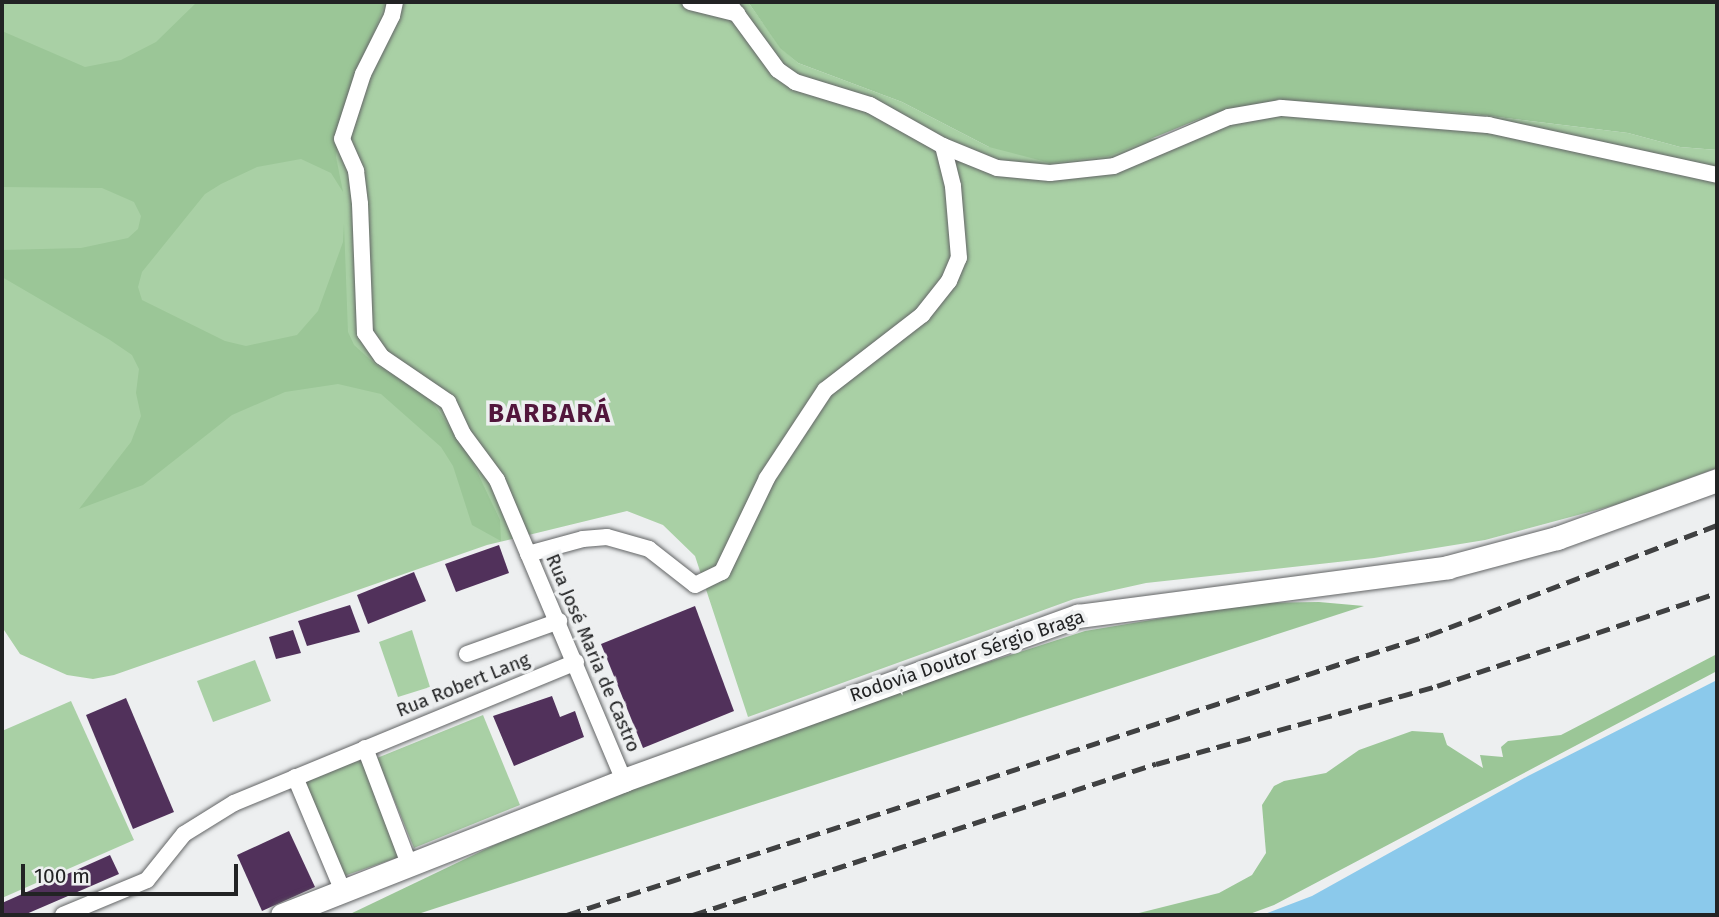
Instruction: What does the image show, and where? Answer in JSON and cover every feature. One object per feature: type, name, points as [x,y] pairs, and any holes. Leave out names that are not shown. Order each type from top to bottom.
[{"type":"main road","name":"Rodovia Doutor Sérgio Braga","points":[[282,915],[408,861],[1078,616],[1448,567],[1557,538],[1717,480]]},
{"type":"street","name":"Rua José Maria de Castro","points":[[395,2],[392,16],[363,74],[342,139],[356,171],[360,204],[365,333],[382,357],[448,402],[463,434],[497,480],[559,621],[624,780]]},
{"type":"street","points":[[690,2],[733,8],[778,69],[796,82],[870,106],[943,146],[996,168],[1083,172],[1114,166],[1229,117],[1281,108],[1488,125],[1717,175]]},
{"type":"street","points":[[526,549],[607,537],[649,549],[695,585],[722,572],[767,478],[825,390],[922,315],[949,281],[959,258],[953,186],[943,146]]},
{"type":"street","points":[[467,654],[559,621]]},
{"type":"street","name":"Rua Robert Lang","points":[[63,915],[147,880],[174,844],[197,824],[295,776],[576,662]]},
{"type":"street","points":[[365,748],[408,861]]},
{"type":"street","points":[[295,776],[342,889]]},
{"type":"green space","points":[[2,2],[748,2],[780,47],[798,63],[902,102],[989,147],[1161,138],[1202,118],[1280,100],[1473,114],[1628,133],[1680,147],[1717,150],[1717,468],[1619,504],[1485,540],[1374,558],[1146,583],[1074,599],[748,717],[695,556],[663,525],[627,511],[487,545],[114,675],[93,679],[67,675],[20,654],[2,627]]},
{"type":"green space","points":[[197,2],[385,2],[340,123],[336,157],[343,192],[331,173],[301,159],[257,167],[221,184],[205,194],[142,272],[138,287],[142,300],[225,341],[246,346],[297,335],[318,311],[343,242],[344,223],[348,332],[354,345],[376,365],[428,396],[470,457],[500,520],[501,541],[472,525],[453,466],[441,447],[381,394],[338,384],[285,392],[232,415],[143,485],[79,509],[131,442],[141,416],[136,393],[139,369],[132,355],[110,340],[2,277],[2,250],[81,248],[128,238],[138,229],[141,216],[134,202],[102,188],[2,187],[2,31],[85,67],[121,60],[156,42]]},
{"type":"green space","points":[[748,2],[1717,2],[1717,150],[1680,147],[1628,133],[1473,114],[1280,100],[1202,118],[1109,156],[1050,163],[989,147],[902,102],[798,63],[780,48]]},
{"type":"green space","points":[[1319,602],[1364,606],[415,915],[348,915],[536,825],[743,744],[942,677],[1085,631],[1253,603]]},
{"type":"green space","points":[[412,630],[430,687],[398,697],[379,642]]},
{"type":"green space","points":[[1717,654],[1717,671],[1274,905],[1247,915],[1131,915],[1219,893],[1252,875],[1266,853],[1262,805],[1274,786],[1284,781],[1326,773],[1359,750],[1412,731],[1443,733],[1447,745],[1483,768],[1480,755],[1503,757],[1501,747],[1508,741],[1561,735]]},
{"type":"green space","points":[[255,660],[271,701],[213,722],[197,681]]},
{"type":"green space","points":[[71,701],[134,840],[2,898],[2,731]]},
{"type":"green space","points":[[483,715],[520,805],[414,848],[377,758]]},
{"type":"green space","points":[[362,760],[402,856],[344,876],[302,778]]},
{"type":"water","points":[[1717,680],[1717,915],[1262,915],[1312,896],[1528,776]]},
{"type":"building","points":[[499,545],[509,573],[456,592],[445,564]]},
{"type":"building","points":[[414,572],[426,601],[368,624],[357,595]]},
{"type":"building","points":[[350,605],[360,632],[307,646],[298,621]]},
{"type":"building","points":[[695,606],[734,711],[643,748],[601,644]]},
{"type":"building","points":[[293,630],[301,653],[276,659],[269,637]]},
{"type":"building","points":[[552,696],[560,717],[575,711],[584,737],[514,766],[493,716]]},
{"type":"building","points":[[126,698],[174,812],[133,829],[86,715]]},
{"type":"building","points":[[289,831],[315,887],[262,911],[237,855]]},
{"type":"building","points":[[110,855],[119,874],[24,915],[2,915],[2,903]]},
{"type":"railway","points":[[567,915],[1429,635],[1717,525]]},
{"type":"railway","points":[[693,915],[1156,764],[1437,686],[1717,593]]},
{"type":"district","name":"BARBARÁ","points":[[550,414]]}]
